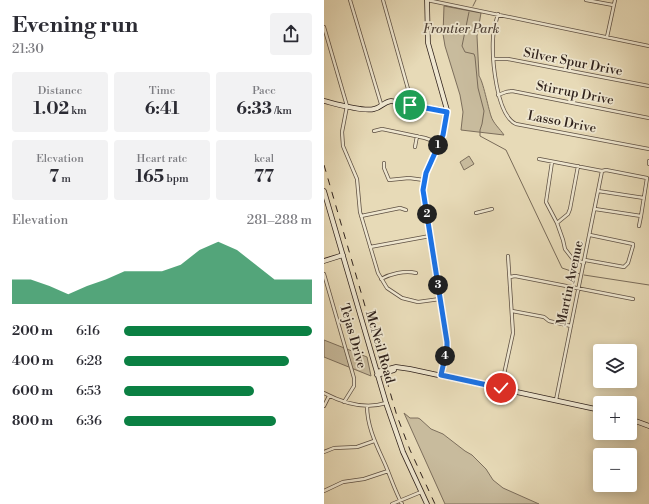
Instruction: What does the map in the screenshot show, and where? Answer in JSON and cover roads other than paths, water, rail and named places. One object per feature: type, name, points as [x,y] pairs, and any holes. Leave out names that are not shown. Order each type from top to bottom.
[{"type":"main road","points":[[427,0],[428,43],[447,112],[443,135],[424,180],[424,194],[447,348],[441,375]]},
{"type":"main road","points":[[324,101],[347,106],[374,109],[385,102],[391,101],[447,112]]},
{"type":"main road","name":"McNeil Road","points":[[324,191],[386,403],[403,452],[427,504]]},
{"type":"main road","points":[[324,261],[343,255]]},
{"type":"main road","points":[[377,373],[405,368],[593,408]]},
{"type":"main road","points":[[637,422],[649,426]]},
{"type":"street","points":[[350,0],[381,104]]},
{"type":"street","points":[[383,0],[410,96],[410,105]]},
{"type":"street","points":[[427,0],[649,46]]},
{"type":"street","points":[[586,0],[613,6]]},
{"type":"street","points":[[607,37],[615,0]]},
{"type":"street","name":"Lasso Drive","points":[[498,14],[493,38],[496,83],[498,95],[509,120],[514,123],[649,149]]},
{"type":"street","points":[[324,27],[347,106],[342,132],[342,142],[357,179],[361,216],[380,279],[390,290],[405,300],[422,302],[440,299]]},
{"type":"street","name":"Silver Spur Drive","points":[[494,59],[508,59],[649,86]]},
{"type":"street","name":"Stirrup Drive","points":[[498,95],[512,91],[649,118]]},
{"type":"street","points":[[374,131],[382,129],[417,136],[439,143]]},
{"type":"street","points":[[415,147],[417,136]]},
{"type":"street","points":[[539,159],[647,178],[639,226]]},
{"type":"street","points":[[384,162],[384,168],[389,180],[409,178],[424,180]]},
{"type":"street","points":[[552,162],[546,202],[557,224],[565,249],[572,258],[584,262],[624,267],[629,262],[633,244],[590,235]]},
{"type":"street","points":[[557,224],[568,214],[578,166]]},
{"type":"street","name":"Martin Avenue","points":[[556,400],[602,171]]},
{"type":"street","points":[[598,191],[644,198]]},
{"type":"street","points":[[361,216],[400,208],[406,210]]},
{"type":"street","points":[[476,213],[492,209]]},
{"type":"street","points":[[595,209],[641,216]]},
{"type":"street","points":[[370,247],[430,236]]},
{"type":"street","points":[[501,388],[512,337],[512,311],[508,256]]},
{"type":"street","points":[[380,279],[392,274],[409,272],[416,273]]},
{"type":"street","name":"Tejas Drive","points":[[324,274],[354,378],[354,386],[344,402]]},
{"type":"street","points":[[510,277],[515,276],[633,299]]},
{"type":"street","points":[[512,311],[544,317],[549,321],[571,326]]},
{"type":"street","points":[[324,393],[354,405],[377,406],[386,403]]},
{"type":"street","points":[[324,406],[329,396]]},
{"type":"street","points":[[367,406],[367,415],[374,441],[388,471],[396,493],[402,503]]},
{"type":"street","points":[[324,452],[334,448],[357,447],[374,441]]},
{"type":"street","points":[[324,491],[343,482],[364,479],[388,471]]},
{"type":"street","points":[[392,504],[402,503],[421,492]]},
{"type":"waterway","points":[[473,6],[476,0]]},
{"type":"waterway","points":[[469,12],[462,46],[465,52],[474,54],[475,57],[478,88],[484,111],[480,136],[506,150],[562,268],[580,274]]},
{"type":"waterway","points":[[584,275],[649,285]]},
{"type":"railway","points":[[324,165],[397,416],[410,450],[435,504]]},
{"type":"park label","name":"Frontier Park","points":[[461,29]]}]
